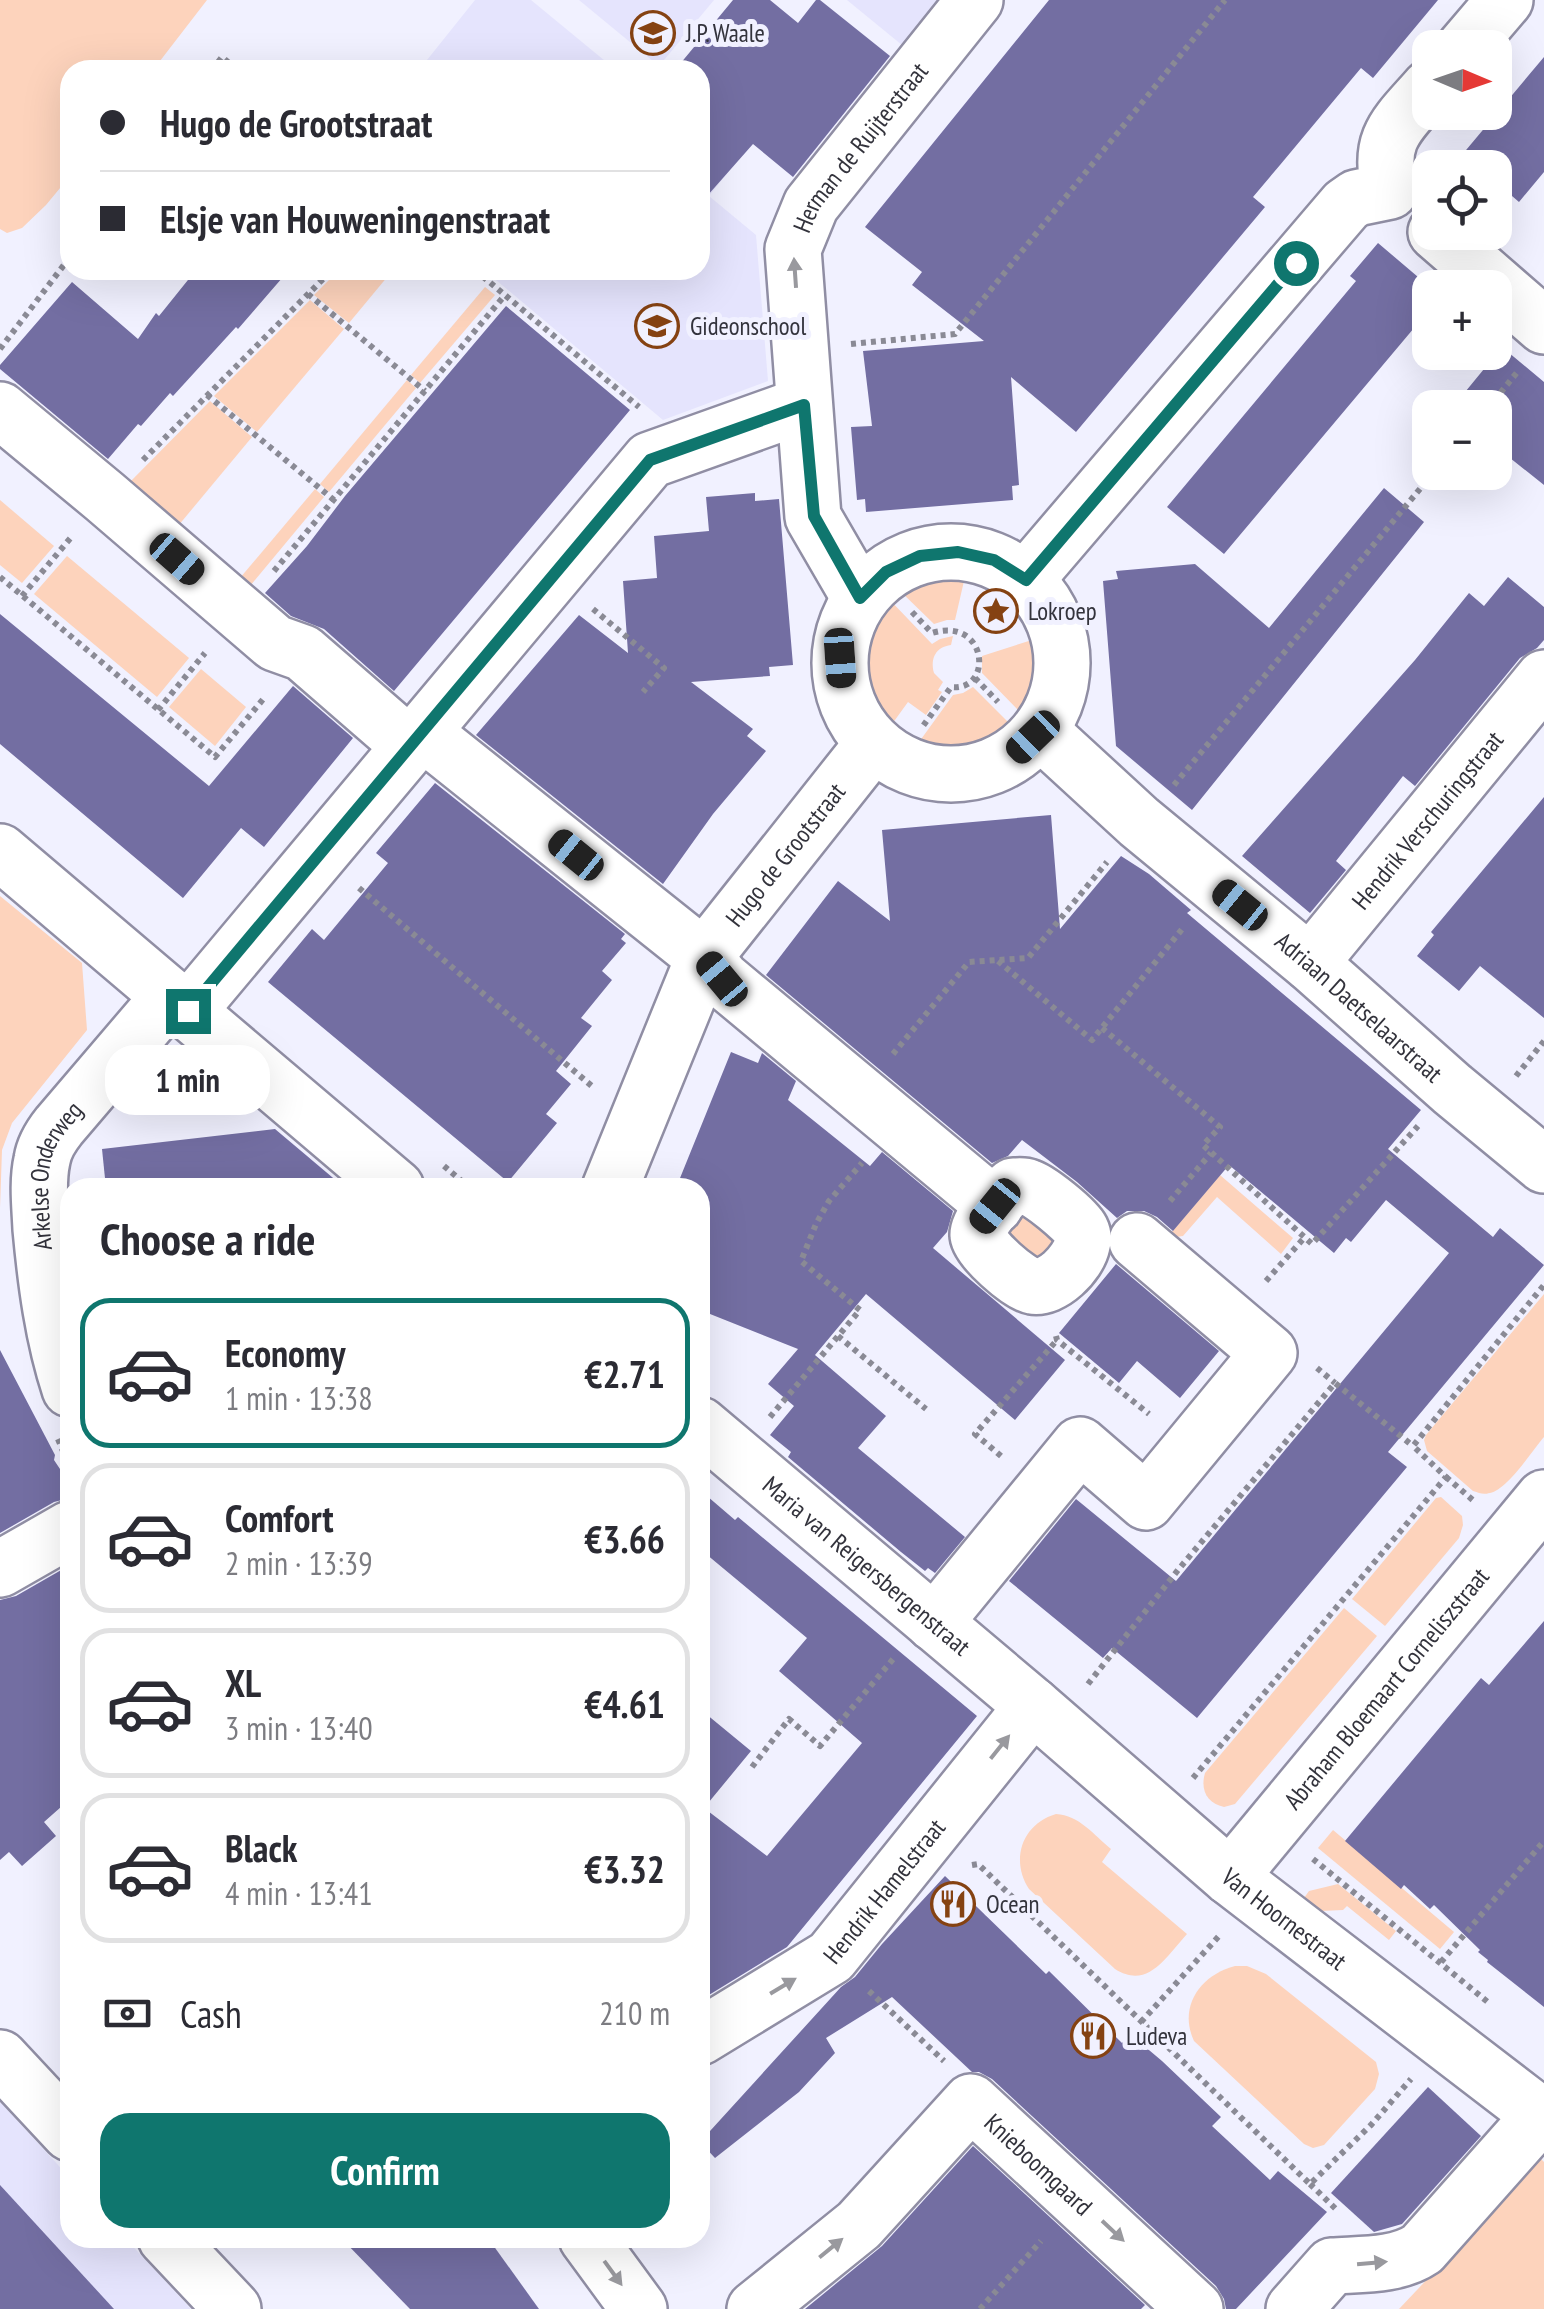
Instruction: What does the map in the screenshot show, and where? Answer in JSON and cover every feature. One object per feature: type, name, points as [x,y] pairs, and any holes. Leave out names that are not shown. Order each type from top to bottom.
[{"type":"street","name":"Herman de Ruijterstraat","points":[[870,589],[814,516],[794,249],[810,205],[975,0]]},
{"type":"street","points":[[1479,30],[1505,0]]},
{"type":"street","points":[[1412,107],[1392,131],[1384,156],[1390,191],[1412,211]]},
{"type":"street","points":[[1026,580],[1346,205],[1356,198],[1390,191]]},
{"type":"street","points":[[1457,250],[1544,326]]},
{"type":"street","points":[[650,460],[804,405]]},
{"type":"street","points":[[0,410],[274,643],[302,653],[704,958],[722,979],[995,1206]]},
{"type":"street","name":"Arkelse Onderweg","points":[[60,1355],[44,1269],[39,1192],[42,1156],[49,1139],[322,854],[650,460]]},
{"type":"street","points":[[958,552],[994,560],[1026,580],[1046,605],[1060,636],[1063,669],[1056,702],[1040,731],[1012,757],[978,772],[940,775],[886,753],[854,719],[842,689],[840,658],[846,626],[870,589],[886,572],[920,556],[958,552]]},
{"type":"street","name":"Hendrik Verschuringstraat","points":[[1310,962],[1544,678]]},
{"type":"street","name":"Adriaan Daetselaarstraat","points":[[1040,731],[1139,822],[1310,962],[1544,1165]]},
{"type":"street","name":"Hugo de Grootstraat","points":[[614,1178],[704,958],[886,753]]},
{"type":"street","points":[[0,852],[384,1178]]},
{"type":"street","points":[[1013,1186],[1031,1187],[1080,1227],[1084,1237],[1082,1248],[1062,1275],[1045,1286],[1025,1284],[982,1247],[978,1238],[979,1229],[995,1206],[1013,1186]]},
{"type":"street","points":[[919,1634],[1080,1446],[1146,1502],[1269,1353],[1137,1241]]},
{"type":"street","name":"Maria van Reigersbergenstraat","points":[[710,1435],[919,1634],[1032,1706]]},
{"type":"street","name":"Abraham Bloemaart Corneliszstraat","points":[[1228,1902],[1544,1498]]},
{"type":"street","points":[[0,1568],[60,1535]]},
{"type":"street","name":"Van Hoornestraat","points":[[1032,1706],[1228,1902],[1542,2116]]},
{"type":"street","name":"Hendrik Hamelstraat","points":[[710,2031],[831,1956],[1032,1706]]},
{"type":"street","points":[[0,2058],[60,2122]]},
{"type":"street","name":"Knieboomgaard","points":[[755,2309],[859,2225],[972,2102],[1195,2309]]},
{"type":"street","points":[[1294,2309],[1332,2266],[1411,2257],[1542,2116]]},
{"type":"street","points":[[175,2248],[233,2309]]},
{"type":"street","points":[[594,2248],[639,2309]]},
{"type":"path","points":[[800,348],[955,334],[1226,0]]},
{"type":"path","points":[[0,348],[60,270]]},
{"type":"path","points":[[22,596],[105,497],[322,280]]},
{"type":"path","points":[[487,280],[639,407],[650,460]]},
{"type":"path","points":[[308,294],[425,391]]},
{"type":"path","points":[[158,710],[505,295]]},
{"type":"path","points":[[208,395],[334,500]]},
{"type":"path","points":[[553,576],[664,668],[643,692]]},
{"type":"path","points":[[0,577],[214,758],[302,653]]},
{"type":"path","points":[[870,589],[932,633],[948,628],[962,633],[971,640],[979,661],[978,674],[972,682],[966,687],[951,687],[886,753]]},
{"type":"path","points":[[322,854],[605,1097]]},
{"type":"path","points":[[998,960],[1092,1040],[1217,886]]},
{"type":"path","points":[[1102,1028],[1220,1127],[1203,1146],[1312,1244],[1452,1089]]},
{"type":"path","points":[[766,1422],[860,1310],[801,1262],[829,1201],[896,1124]]},
{"type":"path","points":[[1045,1286],[1056,1340],[1190,1448]]},
{"type":"path","points":[[1412,1446],[1544,1286]]},
{"type":"path","points":[[838,1336],[926,1409]]},
{"type":"path","points":[[1043,1493],[975,1434],[1056,1340]]},
{"type":"path","points":[[1086,1686],[1335,1383],[1446,1477],[1183,1790]]},
{"type":"path","points":[[752,1767],[788,1719],[820,1746],[919,1634]]},
{"type":"path","points":[[1441,1962],[1544,1842]]},
{"type":"path","points":[[960,1866],[978,1864],[1310,2184],[1371,2125],[1412,2078]]},
{"type":"path","points":[[1141,2022],[1228,1902]]},
{"type":"path","points":[[831,1956],[960,2075],[972,2102]]},
{"type":"path","points":[[916,2052],[924,2043]]},
{"type":"path","points":[[980,2309],[1078,2199]]},
{"type":"shaded area","points":[[0,0],[207,0],[161,60],[60,60],[60,188],[22,228],[7,233],[0,229]]},
{"type":"shaded area","points":[[475,0],[531,0],[604,60],[427,60]]},
{"type":"shaded area","name":"J.P. Waale","points":[[579,0],[714,0],[664,60],[652,60]]},
{"type":"shaded area","points":[[847,0],[939,0],[902,45]]},
{"type":"shaded area","name":"Gideonschool","points":[[710,147],[733,166],[710,195]]},
{"type":"shaded area","name":"Gideonschool","points":[[710,197],[756,235],[768,381],[663,420],[496,280],[710,280]]},
{"type":"shaded area","points":[[329,280],[385,280],[349,323],[314,295]]},
{"type":"shaded area","points":[[485,287],[495,295],[420,383],[411,375]]},
{"type":"shaded area","points":[[310,300],[344,329],[257,432],[214,396]]},
{"type":"shaded area","points":[[407,380],[416,388],[329,492],[320,484]]},
{"type":"shaded area","points":[[210,401],[252,437],[178,526],[128,484]]},
{"type":"shaded area","points":[[315,489],[324,497],[250,586],[240,578]]},
{"type":"shaded area","points":[[0,500],[54,546],[22,583],[0,565]]},
{"type":"shaded area","points":[[67,556],[189,658],[157,697],[34,594]]},
{"type":"shaded area","points":[[958,570],[1003,585],[1035,623],[1042,638],[1046,671],[1034,710],[1022,714],[982,673],[982,656],[1032,640],[1021,618],[1006,601],[964,581],[955,620],[934,624],[897,588],[928,572]]},
{"type":"shaded area","points":[[886,596],[932,644],[953,636],[951,645],[941,648],[934,658],[934,673],[943,682],[938,690],[942,692],[926,715],[908,702],[887,731],[866,700],[859,664],[866,627]]},
{"type":"shaded area","points":[[201,669],[246,707],[215,746],[169,707]]},
{"type":"shaded area","points":[[973,687],[1017,731],[968,755],[941,756],[914,749],[953,695]]},
{"type":"shaded area","points":[[0,896],[82,963],[87,1030],[12,1123],[2,1150],[0,1208]]},
{"type":"shaded area","points":[[1220,1175],[1293,1238],[1281,1254],[1217,1197],[1183,1236],[1171,1233]]},
{"type":"shaded area","points":[[1018,1207],[1056,1237],[1056,1248],[1044,1265],[995,1236]]},
{"type":"shaded area","points":[[1544,1294],[1544,1437],[1504,1485],[1481,1494],[1427,1451],[1424,1440]]},
{"type":"shaded area","points":[[1441,1497],[1462,1516],[1459,1538],[1385,1626],[1352,1599],[1436,1498]]},
{"type":"shaded area","points":[[1344,1608],[1377,1636],[1235,1804],[1224,1807],[1213,1802],[1204,1790],[1205,1773]]},
{"type":"shaded area","points":[[1056,1814],[1079,1822],[1111,1849],[1102,1862],[1187,1934],[1164,1961],[1147,1973],[1137,1976],[1115,1969],[1029,1889],[1020,1866],[1023,1844],[1035,1826]]},
{"type":"shaded area","points":[[1333,1830],[1454,1932],[1440,1949],[1318,1848]]},
{"type":"shaded area","points":[[1338,1884],[1396,1931],[1389,1940],[1347,1906],[1343,1910],[1321,1911],[1304,1898],[1309,1891]]},
{"type":"shaded area","points":[[1235,1966],[1266,1974],[1376,2062],[1379,2074],[1375,2089],[1324,2145],[1313,2148],[1304,2144],[1194,2041],[1189,2016],[1195,1994],[1212,1977]]},
{"type":"shaded area","points":[[0,2102],[60,2167],[60,2248],[134,2248],[191,2309],[0,2309]]},
{"type":"shaded area","points":[[1541,2159],[1544,2309],[1399,2309]]},
{"type":"building","points":[[733,0],[770,0],[798,23],[820,0],[890,56],[793,177],[753,144],[710,193],[710,60],[683,60]]},
{"type":"building","points":[[1049,0],[1438,0],[1373,78],[1361,68],[1253,197],[1265,207],[1076,432],[1011,377],[1019,485],[1012,486],[1013,500],[866,512],[865,499],[857,500],[851,427],[872,426],[863,351],[984,341],[912,285],[922,272],[865,227]]},
{"type":"building","points":[[1544,57],[1544,172],[1519,202],[1512,196],[1512,150],[1466,150],[1483,130],[1512,130],[1512,95]]},
{"type":"building","points":[[1378,243],[1412,272],[1412,330],[1224,554],[1167,507],[1356,281],[1350,276]]},
{"type":"building","points":[[188,280],[280,280],[238,329],[173,396],[170,393],[141,426],[138,424],[108,459],[0,369],[72,282],[138,339],[156,313],[159,316]]},
{"type":"building","points":[[506,306],[630,410],[394,691],[324,629],[291,616],[265,593]]},
{"type":"building","points":[[1512,355],[1544,382],[1544,485],[1512,460],[1512,390],[1467,390],[1483,370],[1512,370]]},
{"type":"building","points":[[1384,488],[1424,522],[1192,810],[1116,746],[1103,581],[1118,579],[1116,571],[1195,564],[1269,628]]},
{"type":"building","points":[[755,493],[755,501],[779,499],[793,665],[769,667],[770,676],[691,682],[753,729],[747,736],[766,751],[713,814],[663,884],[476,735],[579,615],[628,653],[623,581],[657,578],[654,536],[709,531],[706,497]]},
{"type":"building","points":[[1508,577],[1544,607],[1544,640],[1520,658],[1415,786],[1403,776],[1336,861],[1346,870],[1310,913],[1242,856],[1469,593],[1484,606]]},
{"type":"building","points":[[0,614],[209,786],[293,686],[353,738],[264,847],[241,828],[183,898],[0,744]]},
{"type":"building","points":[[435,783],[625,934],[621,939],[626,943],[602,971],[612,980],[581,1018],[592,1026],[556,1071],[571,1084],[546,1114],[557,1123],[511,1178],[503,1178],[268,982],[312,929],[324,940],[388,863],[376,853]]},
{"type":"building","points":[[1544,797],[1544,1018],[1480,966],[1459,991],[1417,956],[1434,935],[1431,932]]},
{"type":"building","points":[[1051,815],[1060,929],[1121,856],[1149,874],[1191,910],[1187,913],[1421,1110],[1388,1149],[1493,1237],[1500,1228],[1544,1265],[1388,1452],[1407,1467],[1197,1718],[1112,1648],[1103,1658],[1009,1581],[1076,1499],[1176,1581],[1449,1253],[1386,1200],[1351,1242],[1346,1238],[1334,1253],[1229,1165],[1173,1231],[1144,1211],[1127,1211],[1117,1218],[1022,1140],[1008,1156],[992,1163],[766,975],[838,881],[890,921],[882,830]]},
{"type":"building","points":[[731,1052],[758,1063],[762,1053],[796,1081],[788,1100],[870,1166],[882,1152],[953,1211],[947,1232],[933,1248],[1065,1360],[1015,1420],[866,1294],[815,1355],[886,1416],[858,1448],[965,1537],[935,1573],[928,1568],[925,1571],[901,1552],[788,1457],[791,1452],[770,1435],[794,1406],[768,1384],[798,1349],[710,1314],[710,1178],[680,1178]]},
{"type":"building","points":[[275,1129],[333,1178],[105,1178],[102,1149]]},
{"type":"building","points":[[1116,1264],[1219,1351],[1180,1398],[1137,1361],[1119,1383],[1059,1333]]},
{"type":"building","points":[[0,1350],[55,1455],[60,1469],[60,1500],[0,1533]]},
{"type":"building","points":[[710,1499],[735,1520],[738,1517],[977,1716],[787,1947],[710,1994],[710,1813],[767,1856],[862,1743],[779,1671],[807,1638],[710,1557]]},
{"type":"building","points":[[60,1571],[60,1808],[44,1822],[56,1836],[22,1866],[9,1852],[0,1860],[0,1600],[16,1596]]},
{"type":"building","points":[[1544,1621],[1544,2007],[1487,1962],[1480,1950],[1434,1905],[1430,1909],[1404,1885],[1401,1889],[1345,1841],[1481,1678],[1489,1685]]},
{"type":"building","points":[[710,1717],[751,1751],[710,1801]]},
{"type":"building","points":[[945,1876],[1122,2043],[1130,2034],[1162,2061],[1221,2117],[1212,2126],[1270,2180],[1278,2171],[1327,2212],[1236,2309],[1226,2309],[1216,2286],[992,2079],[972,2072],[892,1997],[826,2038],[835,2053],[799,2092],[715,2158],[710,2153],[710,2131]]},
{"type":"building","points":[[1428,2087],[1481,2136],[1402,2224],[1374,2232],[1331,2193]]},
{"type":"building","points":[[973,2146],[1145,2305],[1141,2309],[805,2309],[882,2246]]},
{"type":"building","points":[[0,2185],[114,2309],[0,2309]]},
{"type":"building","points":[[351,2248],[495,2248],[539,2309],[410,2309]]},
{"type":"place","name":"J.P. Waale","points":[[653,33]]},
{"type":"place","name":"Gideonschool","points":[[657,326]]},
{"type":"place","name":"Lokroep","points":[[996,611]]},
{"type":"place","name":"Ocean","points":[[953,1904]]},
{"type":"place","name":"Ludeva","points":[[1093,2036]]},
{"type":"route","points":[[188,1011],[650,460],[804,405],[814,516],[860,598],[886,572],[920,556],[958,552],[994,560],[1026,580],[1296,263]]}]
